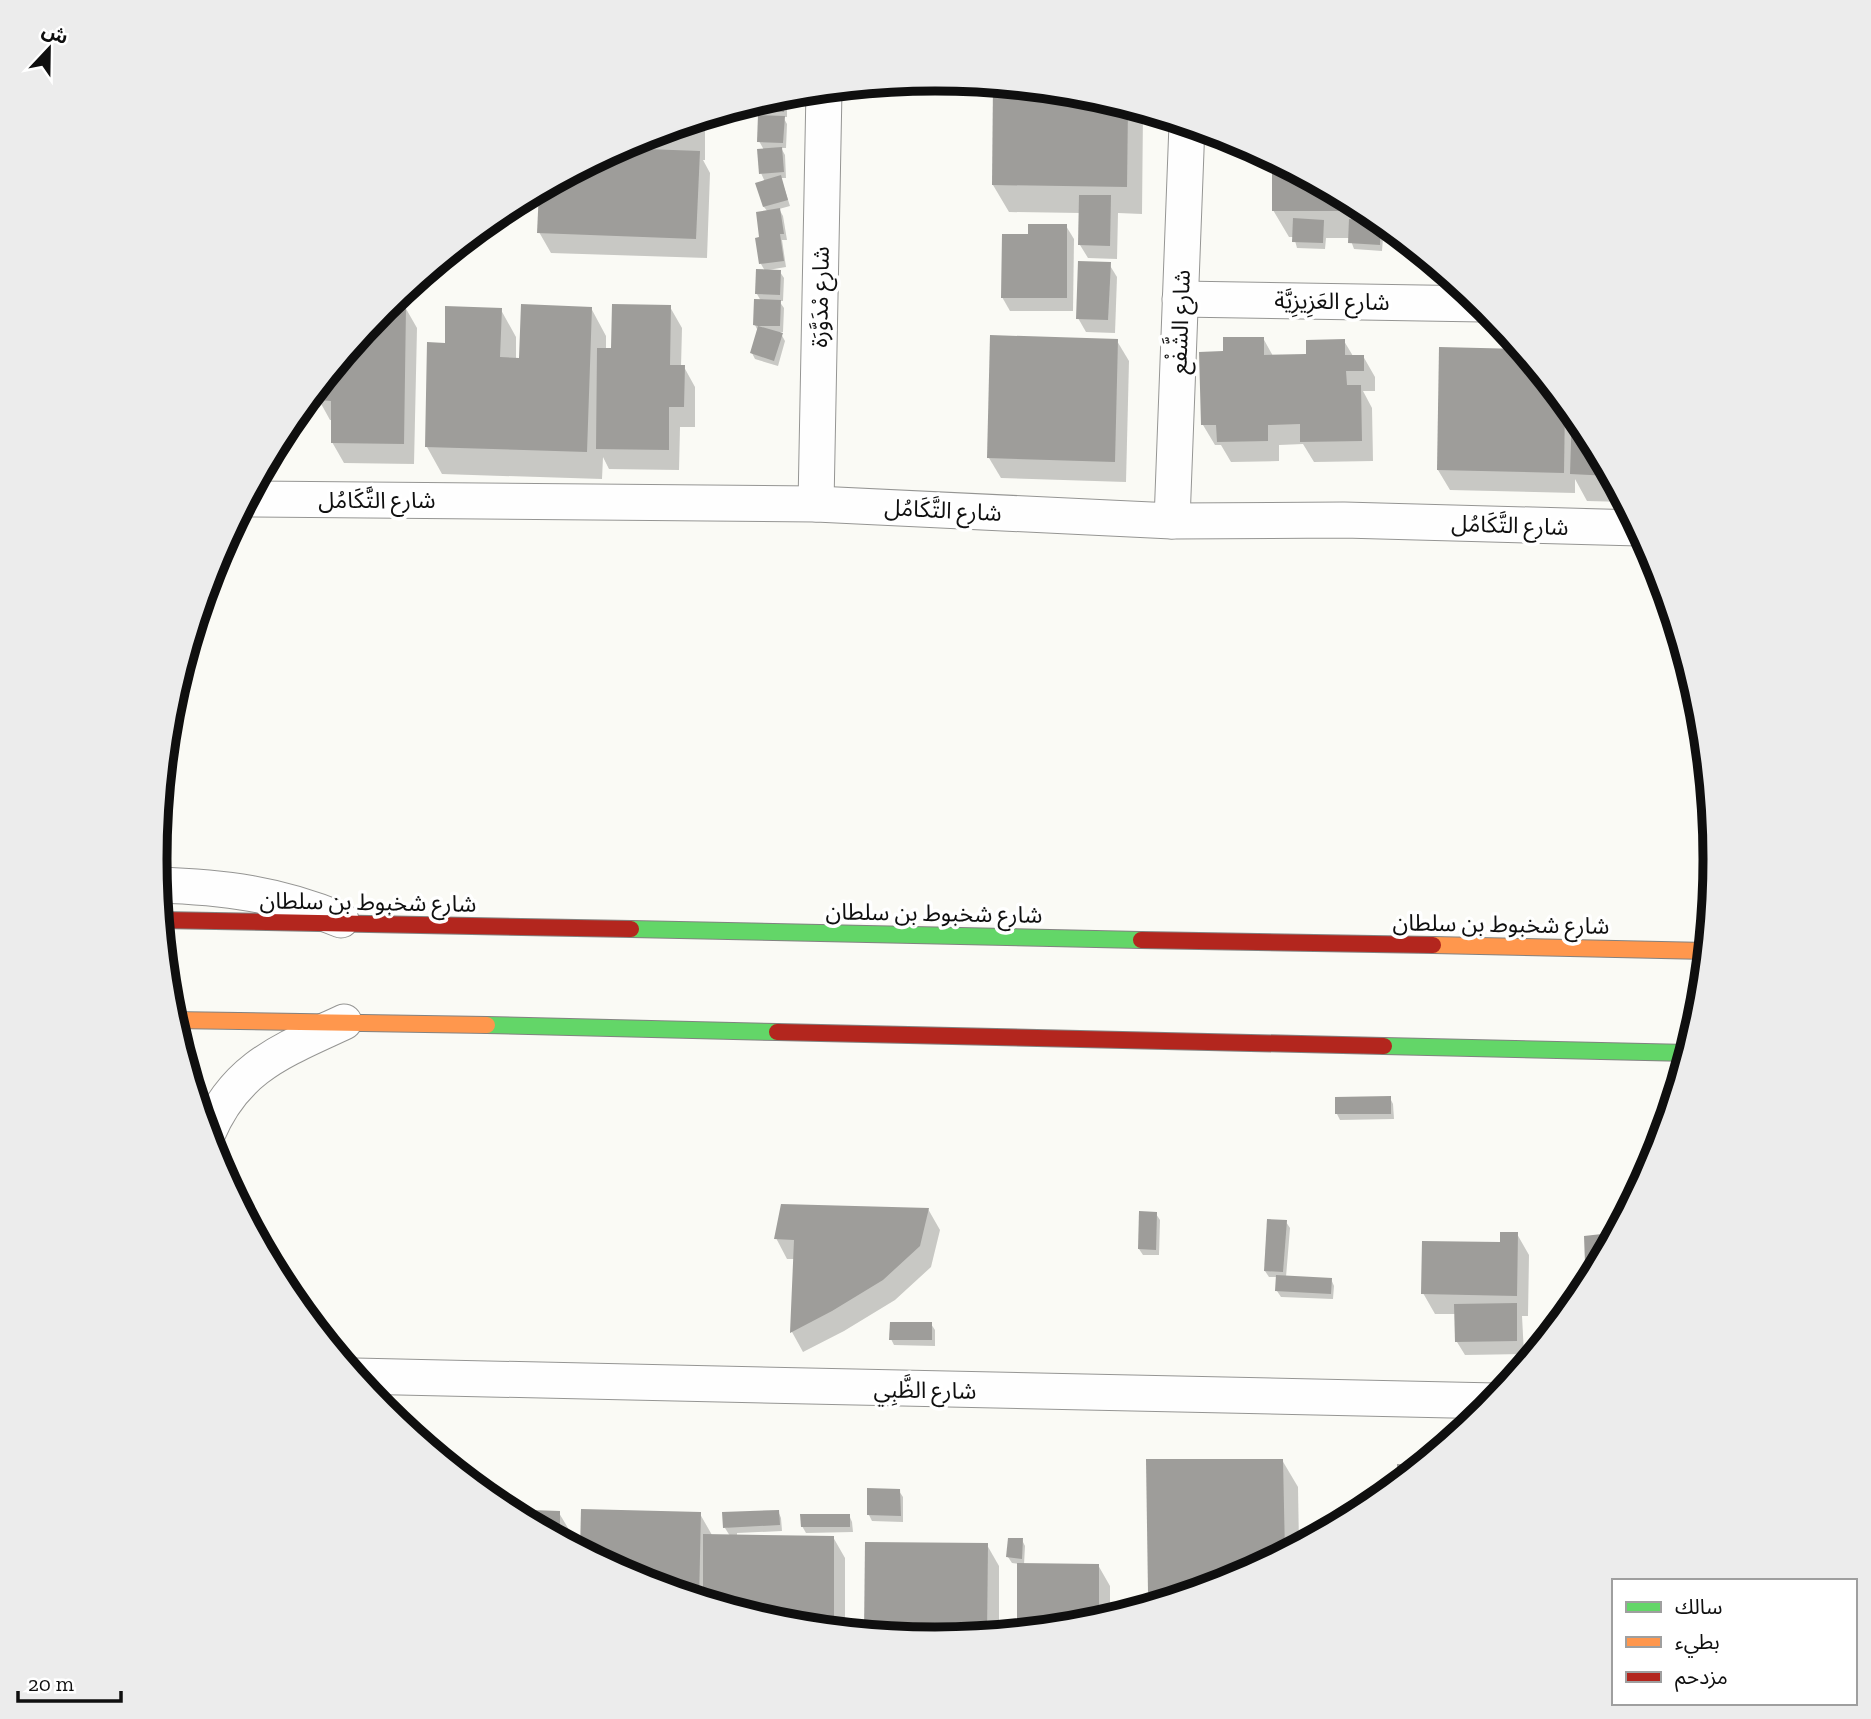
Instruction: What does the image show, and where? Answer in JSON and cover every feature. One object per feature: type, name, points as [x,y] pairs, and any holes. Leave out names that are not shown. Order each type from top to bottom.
[{"type":"main road","name":"شارع شخبوط بن سلطان","points":[[170,920],[1698,951]]},
{"type":"main road","points":[[185,1020],[1679,1053]]},
{"type":"street","name":"شارع مْدَوَّرَة","points":[[816,504],[824,100]]},
{"type":"street","name":"شارع الشَّفْع","points":[[1172,521],[1187,133]]},
{"type":"street","name":"شارع العَزِيزِيَّة","points":[[1181,299],[1466,304]]},
{"type":"street","name":"شارع التَّكَامُل","points":[[257,499],[816,504],[1172,521],[1370,521],[1629,528]]},
{"type":"street","points":[[168,885],[228,888],[270,896],[351,924]]},
{"type":"street","points":[[213,1121],[238,1083],[267,1059],[345,1022]]},
{"type":"street","name":"شارع الظَّبِي","points":[[367,1376],[1481,1401]]},
{"type":"building","points":[[993,94],[1036,98],[1128,116],[1127,187],[992,185]]},
{"type":"building","points":[[784,106],[784,112],[763,111]]},
{"type":"building","points":[[758,115],[785,116],[783,143],[757,142]]},
{"type":"building","points":[[782,147],[784,172],[759,174],[757,149]]},
{"type":"building","points":[[641,149],[700,151],[696,239],[537,233],[538,202],[596,170]]},
{"type":"building","points":[[1272,169],[1346,211],[1272,211]]},
{"type":"building","points":[[781,175],[788,200],[763,207],[755,183]]},
{"type":"building","points":[[1079,195],[1111,195],[1110,246],[1078,245]]},
{"type":"building","points":[[780,208],[784,261],[759,264],[755,238],[759,237],[756,212]]},
{"type":"building","points":[[1293,218],[1324,220],[1323,243],[1292,242]]},
{"type":"building","points":[[1349,219],[1360,220],[1380,234],[1380,245],[1348,243]]},
{"type":"building","points":[[1028,224],[1067,224],[1067,298],[1001,298],[1002,234],[1028,234]]},
{"type":"building","points":[[1078,261],[1111,262],[1108,320],[1076,319]]},
{"type":"building","points":[[756,269],[781,270],[780,295],[755,294]]},
{"type":"building","points":[[754,299],[781,300],[780,326],[753,325]]},
{"type":"building","points":[[521,304],[592,307],[587,452],[425,447],[427,342],[445,343],[445,306],[502,308],[500,357],[519,358]]},
{"type":"building","points":[[612,304],[671,305],[670,365],[685,365],[684,407],[669,407],[669,450],[596,449],[597,348],[611,348]]},
{"type":"building","points":[[406,306],[404,444],[331,443],[331,401],[320,400],[358,353],[392,316]]},
{"type":"building","points":[[758,326],[783,333],[774,361],[750,353]]},
{"type":"building","points":[[990,335],[1118,339],[1115,462],[987,458]]},
{"type":"building","points":[[1223,337],[1264,337],[1264,355],[1306,354],[1306,340],[1345,339],[1345,355],[1364,355],[1364,371],[1346,371],[1347,385],[1361,385],[1362,441],[1300,442],[1300,424],[1268,425],[1268,441],[1217,442],[1216,425],[1201,425],[1199,352],[1223,351]]},
{"type":"building","points":[[1439,347],[1509,349],[1565,420],[1564,473],[1437,470]]},
{"type":"building","points":[[1571,429],[1601,476],[1570,474]]},
{"type":"building","points":[[1391,1096],[1391,1114],[1335,1114],[1335,1097]]},
{"type":"building","points":[[781,1204],[929,1208],[920,1246],[883,1280],[790,1333],[794,1240],[774,1239]]},
{"type":"building","points":[[1139,1211],[1157,1212],[1156,1250],[1138,1249]]},
{"type":"building","points":[[1267,1219],[1287,1220],[1283,1272],[1264,1271]]},
{"type":"building","points":[[1500,1232],[1518,1232],[1517,1296],[1421,1294],[1422,1241],[1500,1242]]},
{"type":"building","points":[[1602,1234],[1602,1242],[1585,1269],[1584,1236]]},
{"type":"building","points":[[1276,1275],[1332,1278],[1331,1294],[1275,1291]]},
{"type":"building","points":[[1517,1303],[1517,1341],[1455,1342],[1454,1304]]},
{"type":"building","points":[[890,1322],[932,1322],[932,1340],[889,1340]]},
{"type":"building","points":[[1146,1459],[1283,1459],[1285,1544],[1230,1570],[1183,1587],[1168,1592],[1148,1592]]},
{"type":"building","points":[[1397,1464],[1409,1464],[1403,1469],[1397,1473]]},
{"type":"building","points":[[867,1488],[900,1489],[901,1516],[867,1515]]},
{"type":"building","points":[[581,1509],[701,1512],[699,1590],[641,1570],[580,1541]]},
{"type":"building","points":[[527,1510],[560,1511],[560,1530]]},
{"type":"building","points":[[779,1510],[780,1525],[723,1528],[722,1512]]},
{"type":"building","points":[[800,1514],[850,1514],[850,1527],[801,1527]]},
{"type":"building","points":[[703,1534],[834,1536],[834,1621],[786,1613],[703,1592]]},
{"type":"building","points":[[1008,1538],[1023,1538],[1022,1559],[1006,1557]]},
{"type":"building","points":[[865,1542],[988,1543],[987,1626],[936,1628],[864,1624]]},
{"type":"building","points":[[1017,1563],[1099,1564],[1099,1610],[1017,1623]]},
{"type":"traffic: fast","points":[[631,929],[1141,940]]},
{"type":"traffic: fast","points":[[487,1025],[777,1032]]},
{"type":"traffic: fast","points":[[1384,1046],[1679,1053]]},
{"type":"traffic: slow","points":[[1433,945],[1698,951]]},
{"type":"traffic: slow","points":[[185,1020],[487,1025]]},
{"type":"traffic: jam","points":[[170,920],[631,929]]},
{"type":"traffic: jam","points":[[1141,940],[1433,945]]},
{"type":"traffic: jam","points":[[777,1032],[1384,1046]]}]
